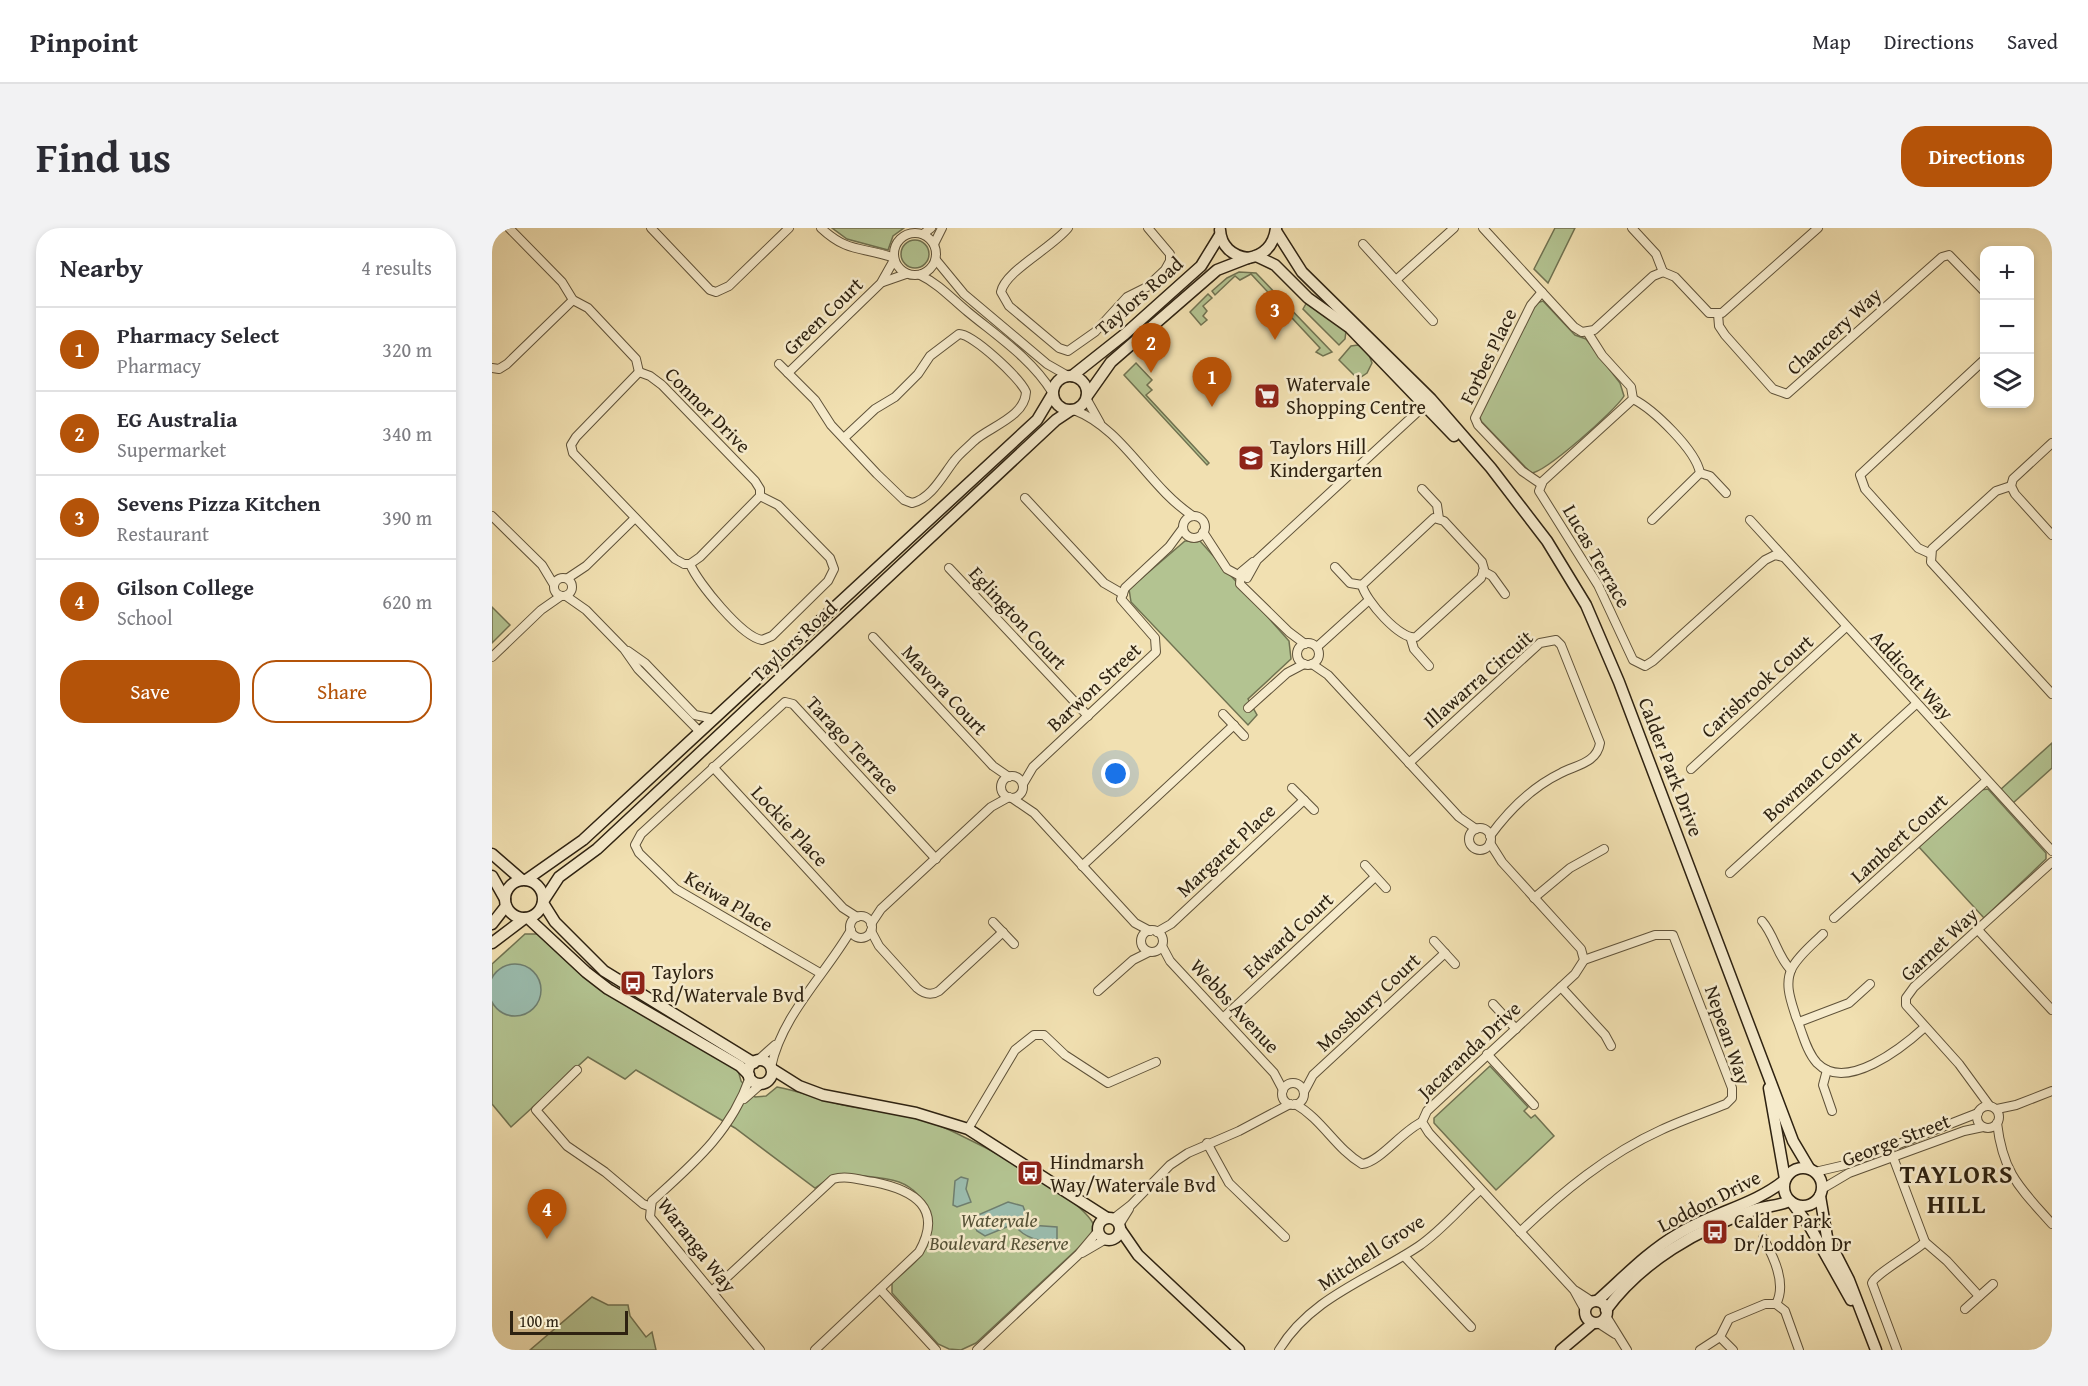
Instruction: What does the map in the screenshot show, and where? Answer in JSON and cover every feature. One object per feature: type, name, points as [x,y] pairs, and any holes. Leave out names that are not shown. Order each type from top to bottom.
[{"type":"street","name":"Connor Drive","points":[[509,228],[562,282],[573,300],[588,308],[636,358],[639,372],[662,385],[756,481],[760,489],[760,496],[778,505],[830,558],[834,566],[828,581],[772,636],[759,640],[746,632],[699,583],[690,564]]},
{"type":"street","points":[[651,228],[710,290],[716,292],[729,286],[789,228]]},
{"type":"street","points":[[821,228],[837,241],[854,250],[894,259],[906,274],[920,275],[939,286],[1013,348],[1043,378],[1061,408],[1073,410],[1100,423]]},
{"type":"street","points":[[894,259],[896,245],[904,236],[931,228]]},
{"type":"street","points":[[942,228],[934,244],[936,260],[964,294],[1047,364],[1082,380],[1086,397],[1094,408],[1100,423],[1175,505],[1202,520],[1203,532],[1212,548],[1223,562],[1243,576],[1253,594],[1289,632],[1305,644],[1317,647]]},
{"type":"street","points":[[1068,228],[1043,253],[1023,264],[1005,282],[1001,292],[1010,306],[1059,348],[1068,351],[1095,332],[1127,297],[1147,287],[1169,266],[1170,254],[1148,228]]},
{"type":"street","points":[[1396,280],[1454,228]]},
{"type":"street","points":[[1483,228],[1576,330],[1588,333],[1602,355],[1631,387],[1633,399],[1655,414],[1695,458],[1700,473]]},
{"type":"street","points":[[1632,228],[1656,254],[1663,272]]},
{"type":"street","points":[[1588,333],[1653,276],[1663,272],[1675,277],[1705,310],[1718,314],[1729,309],[1818,228]]},
{"type":"street","points":[[1252,257],[1272,244],[1276,229]]},
{"type":"street","name":"Calder Park Drive","points":[[1276,229],[1302,272],[1428,402],[1515,499],[1567,573],[1603,641],[1765,1062],[1793,1141],[1812,1170]]},
{"type":"street","name":"Calder Park Drive","points":[[1220,230],[1230,251],[1275,265],[1308,298],[1359,332]]},
{"type":"street","name":"Taylors Road","points":[[1070,376],[1125,334],[1201,266],[1220,230]]},
{"type":"street","points":[[922,232],[934,244]]},
{"type":"street","points":[[1363,244],[1433,321]]},
{"type":"street","name":"Chancery Way","points":[[1718,314],[1719,326],[1725,335],[1773,388],[1787,394],[1942,257],[1949,255],[1956,260],[1980,287]]},
{"type":"street","name":"Taylors Road","points":[[1086,397],[1111,362],[1218,270],[1252,257]]},
{"type":"street","name":"Green Court","points":[[788,373],[881,283],[894,259]]},
{"type":"street","points":[[920,275],[930,270],[936,260]]},
{"type":"street","name":"Green Court","points":[[881,283],[906,274]]},
{"type":"street","name":"Forbes Place","points":[[1541,484],[1522,471],[1478,425],[1475,418],[1529,309],[1542,292]]},
{"type":"street","points":[[494,369],[507,364],[573,300]]},
{"type":"street","points":[[779,364],[815,399],[826,419],[844,438],[904,500],[915,503],[944,478],[956,459],[979,437],[1002,423],[1022,404],[1026,392],[998,361],[968,337],[959,334],[930,356],[918,374],[895,397],[875,409],[844,438]]},
{"type":"street","points":[[1929,553],[1918,548],[1865,489],[1860,475],[1980,364]]},
{"type":"street","points":[[639,372],[576,436],[571,445],[573,453],[635,518],[675,558],[684,564],[690,564],[700,557],[760,496]]},
{"type":"street","points":[[1052,393],[1059,379],[1070,376]]},
{"type":"street","name":"Taylors Road","points":[[524,880],[572,850],[700,732],[1037,420],[1052,393]]},
{"type":"street","points":[[1073,410],[1082,405],[1086,397]]},
{"type":"street","points":[[1541,484],[1633,399]]},
{"type":"street","points":[[1243,576],[1257,560],[1428,402]]},
{"type":"street","name":"Taylors Road","points":[[544,901],[564,871],[597,849],[1052,424],[1073,410]]},
{"type":"street","points":[[2052,443],[2013,479],[2011,486],[2015,494],[2052,535]]},
{"type":"street","points":[[1700,473],[1710,476],[1726,493]]},
{"type":"street","points":[[1652,520],[1700,473]]},
{"type":"street","name":"Lucas Terrace","points":[[1541,484],[1540,494],[1582,557],[1633,660],[1640,665],[1653,661],[1765,560],[1775,555],[1783,557]]},
{"type":"street","points":[[1929,553],[1996,490],[2011,486]]},
{"type":"street","points":[[1422,489],[1437,505],[1438,519]]},
{"type":"street","points":[[1025,498],[1104,583],[1123,594],[1125,588],[1187,531],[1193,516]]},
{"type":"street","points":[[1175,505],[1187,531],[1212,548]]},
{"type":"street","points":[[492,516],[542,565],[569,582],[586,610]]},
{"type":"street","points":[[492,657],[635,518]]},
{"type":"street","points":[[1438,519],[1444,521],[1482,562],[1484,571],[1481,578],[1411,639],[1402,635],[1369,600],[1362,585],[1429,521],[1438,519]]},
{"type":"street","name":"Addicott Way","points":[[1750,520],[2052,851]]},
{"type":"street","points":[[1187,531],[1203,532]]},
{"type":"street","points":[[1929,553],[1931,562],[2052,694]]},
{"type":"street","points":[[542,565],[559,592],[586,610],[624,649],[638,669],[700,732],[714,733],[735,722]]},
{"type":"street","points":[[1335,567],[1350,583],[1362,585]]},
{"type":"street","name":"Eglington Court","points":[[949,568],[1088,716]]},
{"type":"street","points":[[1484,571],[1492,576],[1505,594]]},
{"type":"street","points":[[559,592],[569,582]]},
{"type":"street","name":"Barwon Street","points":[[992,807],[1007,782],[1033,767],[1148,662],[1158,648],[1155,639],[1121,598],[1123,594]]},
{"type":"street","points":[[1317,647],[1369,600]]},
{"type":"street","name":"Carisbrook Court","points":[[1691,769],[1846,627]]},
{"type":"street","points":[[1289,632],[1298,654],[1308,664],[1328,675]]},
{"type":"street","name":"Mavora Court","points":[[873,637],[1007,782]]},
{"type":"street","points":[[1411,639],[1414,649],[1429,666]]},
{"type":"street","name":"Illawarra Circuit","points":[[1409,763],[1540,643],[1556,640],[1561,645],[1600,743],[1598,753],[1593,758],[1560,773],[1534,789],[1504,817],[1488,836],[1483,849]]},
{"type":"street","points":[[1287,674],[1305,644]]},
{"type":"street","points":[[1317,647],[1318,658],[1328,675],[1459,817],[1488,836],[1502,862],[1581,949],[1584,960]]},
{"type":"street","points":[[624,649],[645,663],[695,715],[714,719]]},
{"type":"street","points":[[1248,708],[1287,674],[1318,658]]},
{"type":"street","name":"Tarago Terrace","points":[[637,841],[640,834],[785,702],[793,704],[936,859]]},
{"type":"street","name":"Bowman Court","points":[[1730,873],[1916,704]]},
{"type":"street","points":[[1223,714],[1244,736]]},
{"type":"street","points":[[1082,866],[1234,725]]},
{"type":"street","name":"Lockie Place","points":[[713,767],[856,922]]},
{"type":"street","name":"Barwon Street","points":[[856,922],[880,909],[992,807],[1010,797],[1018,796],[1033,767]]},
{"type":"street","name":"Lambert Court","points":[[1834,918],[1986,781]]},
{"type":"street","points":[[1034,813],[1023,787],[1007,782],[1010,797],[1034,813],[1135,923],[1156,942]]},
{"type":"street","name":"Margaret Place","points":[[1292,788],[1314,810]]},
{"type":"street","name":"Margaret Place","points":[[1156,942],[1171,924],[1304,800]]},
{"type":"street","points":[[1459,817],[1469,836],[1471,846],[1483,849],[1502,862]]},
{"type":"street","points":[[1469,836],[1476,829]]},
{"type":"street","name":"Keiwa Place","points":[[637,841],[635,845],[639,852],[676,889],[820,973]]},
{"type":"street","points":[[1534,898],[1570,868],[1604,849]]},
{"type":"street","points":[[492,854],[524,880],[537,884],[555,922],[604,971],[755,1062],[765,1061],[771,1068],[799,1086]]},
{"type":"street","name":"Garnet Way","points":[[1996,1113],[1959,1064],[1906,1005],[1906,998],[1914,987],[2052,862]]},
{"type":"street","points":[[1365,865],[1386,888]]},
{"type":"street","points":[[492,876],[514,915],[527,918],[597,981],[740,1066],[762,1083],[799,1086],[832,1097],[916,1113],[968,1129],[1060,1186],[1109,1224],[1138,1255],[1240,1349]]},
{"type":"street","name":"Edward Court","points":[[1223,1018],[1376,877]]},
{"type":"street","points":[[492,924],[506,903],[512,884],[524,880]]},
{"type":"street","points":[[492,943],[536,914],[544,901]]},
{"type":"street","name":"Barwon Street","points":[[861,938],[871,927],[880,909]]},
{"type":"street","points":[[1762,921],[1772,933],[1783,962],[1791,970]]},
{"type":"street","points":[[856,922],[871,927],[879,946],[920,991],[931,994],[939,991],[1003,932]]},
{"type":"street","points":[[856,922],[861,938]]},
{"type":"street","points":[[651,1207],[652,1201],[706,1153],[740,1104],[771,1076],[778,1042],[820,973],[841,947],[856,922]]},
{"type":"street","points":[[993,922],[1014,944]]},
{"type":"street","points":[[1133,960],[1142,941],[1135,923]]},
{"type":"street","points":[[1978,930],[2052,1010]]},
{"type":"street","name":"Nepean Way","points":[[1520,1232],[1565,1190],[1613,1157],[1660,1130],[1726,1104],[1732,1098],[1732,1088],[1673,935],[1669,933],[1655,935],[1584,960]]},
{"type":"street","points":[[1823,934],[1791,970],[1788,986],[1810,1054],[1818,1064],[1827,1070],[1849,1072],[1887,1058],[1925,1027]]},
{"type":"street","points":[[841,947],[861,938],[879,946]]},
{"type":"street","points":[[1142,941],[1156,942]]},
{"type":"street","name":"Webbs Avenue","points":[[1142,941],[1156,942],[1170,961],[1274,1073],[1283,1093],[1293,1104]]},
{"type":"street","name":"Mossbury Court","points":[[1434,941],[1455,964]]},
{"type":"street","points":[[1098,991],[1156,942]]},
{"type":"street","name":"Mossbury Court","points":[[1271,1113],[1283,1093],[1294,1083],[1313,1075],[1445,953]]},
{"type":"street","name":"Jacaranda Drive","points":[[1584,960],[1575,974],[1427,1111],[1422,1122],[1423,1127],[1616,1334],[1627,1350]]},
{"type":"street","points":[[1799,1022],[1849,1003],[1870,984]]},
{"type":"street","points":[[1561,987],[1605,1035],[1611,1046]]},
{"type":"street","points":[[1493,1004],[1516,1029]]},
{"type":"street","points":[[968,1129],[1015,1050],[1034,1035],[1044,1035],[1065,1055],[1108,1083],[1156,1062]]},
{"type":"street","points":[[740,1104],[750,1076],[749,1068],[778,1042]]},
{"type":"street","points":[[1487,1054],[1534,1105]]},
{"type":"street","name":"Calder Park Drive","points":[[1765,1062],[1785,1179]]},
{"type":"street","name":"Waranga Way","points":[[577,1070],[536,1110],[567,1146],[605,1172],[643,1204],[651,1207],[651,1217],[760,1350]]},
{"type":"street","points":[[1827,1070],[1822,1085],[1832,1111]]},
{"type":"street","name":"Webbs Avenue","points":[[1274,1073],[1294,1083]]},
{"type":"street","name":"Mossbury Court","points":[[1304,1094],[1313,1075]]},
{"type":"street","points":[[1294,1083],[1304,1094],[1315,1118]]},
{"type":"street","name":"Garnet Way","points":[[1976,1087],[1979,1112],[1977,1120],[2000,1147]]},
{"type":"street","points":[[2052,1091],[1996,1113],[2000,1147],[2011,1175],[2052,1224]]},
{"type":"street","points":[[977,1350],[1131,1205],[1170,1165],[1207,1143],[1239,1131],[1293,1104],[1304,1094]]},
{"type":"street","points":[[1293,1104],[1315,1118],[1353,1159],[1362,1164],[1374,1160],[1397,1138],[1422,1122]]},
{"type":"street","name":"George Street","points":[[1812,1170],[1845,1165],[1979,1112],[1996,1113]]},
{"type":"street","name":"George Street","points":[[1821,1193],[1850,1173],[1964,1131],[1985,1127],[1996,1113]]},
{"type":"street","points":[[1207,1143],[1229,1183],[1285,1237]]},
{"type":"street","points":[[1893,1157],[1925,1242],[1947,1261],[1979,1296]]},
{"type":"street","points":[[1862,1318],[1810,1227],[1784,1191],[1785,1179],[1792,1170],[1812,1170],[1820,1177],[1827,1237],[1850,1280],[1862,1318],[1876,1350]]},
{"type":"street","points":[[712,1291],[832,1179],[843,1176],[899,1187],[918,1199],[925,1211],[927,1227],[925,1241],[919,1252],[815,1350]]},
{"type":"street","name":"Loddon Drive","points":[[1562,1350],[1652,1251],[1679,1233],[1768,1194],[1785,1179]]},
{"type":"street","name":"Mitchell Grove","points":[[1279,1348],[1308,1315],[1329,1298],[1422,1244],[1480,1190]]},
{"type":"street","points":[[1791,1203],[1811,1205],[1821,1193]]},
{"type":"street","name":"Loddon Drive","points":[[1595,1313],[1640,1274],[1682,1243],[1726,1221],[1791,1203]]},
{"type":"street","points":[[1108,1239],[1109,1224]]},
{"type":"street","points":[[1078,1255],[1108,1239],[1116,1238],[1109,1224]]},
{"type":"street","points":[[1763,1238],[1770,1250],[1782,1287],[1776,1304]]},
{"type":"street","points":[[1108,1239],[1138,1255]]},
{"type":"street","points":[[1897,1350],[1872,1282],[1878,1273],[1897,1265],[1925,1242]]},
{"type":"street","points":[[1404,1256],[1471,1327]]},
{"type":"street","points":[[1965,1309],[1993,1284]]},
{"type":"street","points":[[880,1289],[934,1347],[943,1350]]},
{"type":"street","points":[[1700,1350],[1720,1337],[1728,1319],[1765,1304],[1776,1304],[1785,1311],[1799,1350]]},
{"type":"street","points":[[1720,1337],[1732,1350]]},
{"type":"street","points":[[969,1350],[984,1343]]},
{"type":"green space","points":[[832,228],[904,228],[893,236],[888,250],[847,239]]},
{"type":"green space","points":[[1555,228],[1575,228],[1548,283],[1534,269]]},
{"type":"green space","points":[[915,240],[925,244],[929,254],[925,264],[915,268],[905,264],[901,254],[905,244]]},
{"type":"green space","points":[[1239,272],[1256,273],[1332,352],[1323,356],[1316,352],[1320,348],[1251,274],[1240,280],[1235,276],[1215,295],[1212,291],[1227,278]]},
{"type":"green space","points":[[1208,294],[1212,298],[1203,306],[1207,311],[1203,316],[1207,320],[1201,325],[1190,312]]},
{"type":"green space","points":[[1543,301],[1575,335],[1586,339],[1620,383],[1624,396],[1580,440],[1550,463],[1531,473],[1481,421],[1479,413],[1533,304]]},
{"type":"green space","points":[[1307,302],[1346,331],[1345,339],[1339,345],[1303,309]]},
{"type":"green space","points":[[1358,345],[1368,352],[1372,363],[1367,373],[1358,379],[1339,360],[1351,346]]},
{"type":"green space","points":[[1136,363],[1152,380],[1147,385],[1152,390],[1146,395],[1209,463],[1207,465],[1124,375]]},
{"type":"green space","points":[[1185,541],[1200,541],[1289,641],[1291,659],[1248,699],[1257,715],[1248,725],[1131,602],[1129,589]]},
{"type":"green space","points":[[492,607],[510,625],[492,643]]},
{"type":"green space","points":[[2052,743],[2052,768],[2013,803],[2000,790]]},
{"type":"green space","points":[[1988,789],[2046,853],[2046,859],[1984,918],[1919,847],[1980,790]]},
{"type":"green space","name":"Watervale Boulevard Reserve","points":[[525,934],[538,934],[576,970],[738,1070],[741,1081],[755,1097],[766,1096],[777,1087],[843,1105],[907,1115],[933,1123],[986,1148],[1045,1182],[1070,1200],[1087,1216],[1095,1229],[1088,1239],[976,1343],[961,1350],[949,1349],[938,1344],[892,1293],[892,1283],[922,1254],[930,1233],[928,1212],[924,1203],[909,1187],[899,1182],[867,1176],[834,1175],[815,1188],[735,1128],[636,1070],[625,1079],[588,1057],[511,1127],[492,1104],[492,964]]},
{"type":"green space","points":[[1490,1066],[1528,1107],[1524,1111],[1531,1118],[1535,1115],[1554,1136],[1496,1190],[1434,1123],[1434,1118]]},
{"type":"green space","points":[[592,1297],[608,1305],[628,1305],[630,1316],[646,1337],[652,1332],[656,1350],[530,1350]]},
{"type":"shaded area","points":[[510,964],[520,964],[534,971],[541,990],[534,1009],[520,1016],[510,1016],[500,1012],[493,1005],[489,995],[489,985],[493,975],[500,968]]},
{"type":"shaded area","points":[[961,1177],[968,1179],[966,1189],[971,1202],[957,1207],[953,1205],[955,1181]]},
{"type":"shaded area","points":[[1008,1202],[1023,1206],[1030,1225],[1057,1227],[1057,1240],[1045,1241],[1033,1238],[1022,1233],[1014,1224],[985,1236],[977,1231],[974,1225],[978,1215]]},
{"type":"place","name":"Sevens Pizza Kitchen","points":[[1275,340]]},
{"type":"place","name":"EG Australia","points":[[1151,373]]},
{"type":"place","name":"Watervale Shopping Centre","points":[[1267,396]]},
{"type":"place","name":"Pharmacy Select","points":[[1212,407]]},
{"type":"place","name":"Taylors Hill Kindergarten","points":[[1251,458]]},
{"type":"place","name":"Taylors Rd/Watervale Bvd","points":[[633,983]]},
{"type":"place","name":"Hindmarsh Way/Watervale Bvd","points":[[1030,1173]]},
{"type":"place","name":"Calder Park Dr/Loddon Dr","points":[[1715,1232]]},
{"type":"place","name":"Gilson College","points":[[547,1239]]},
{"type":"district","name":"TAYLORS HILL","points":[[1957,1189]]}]
